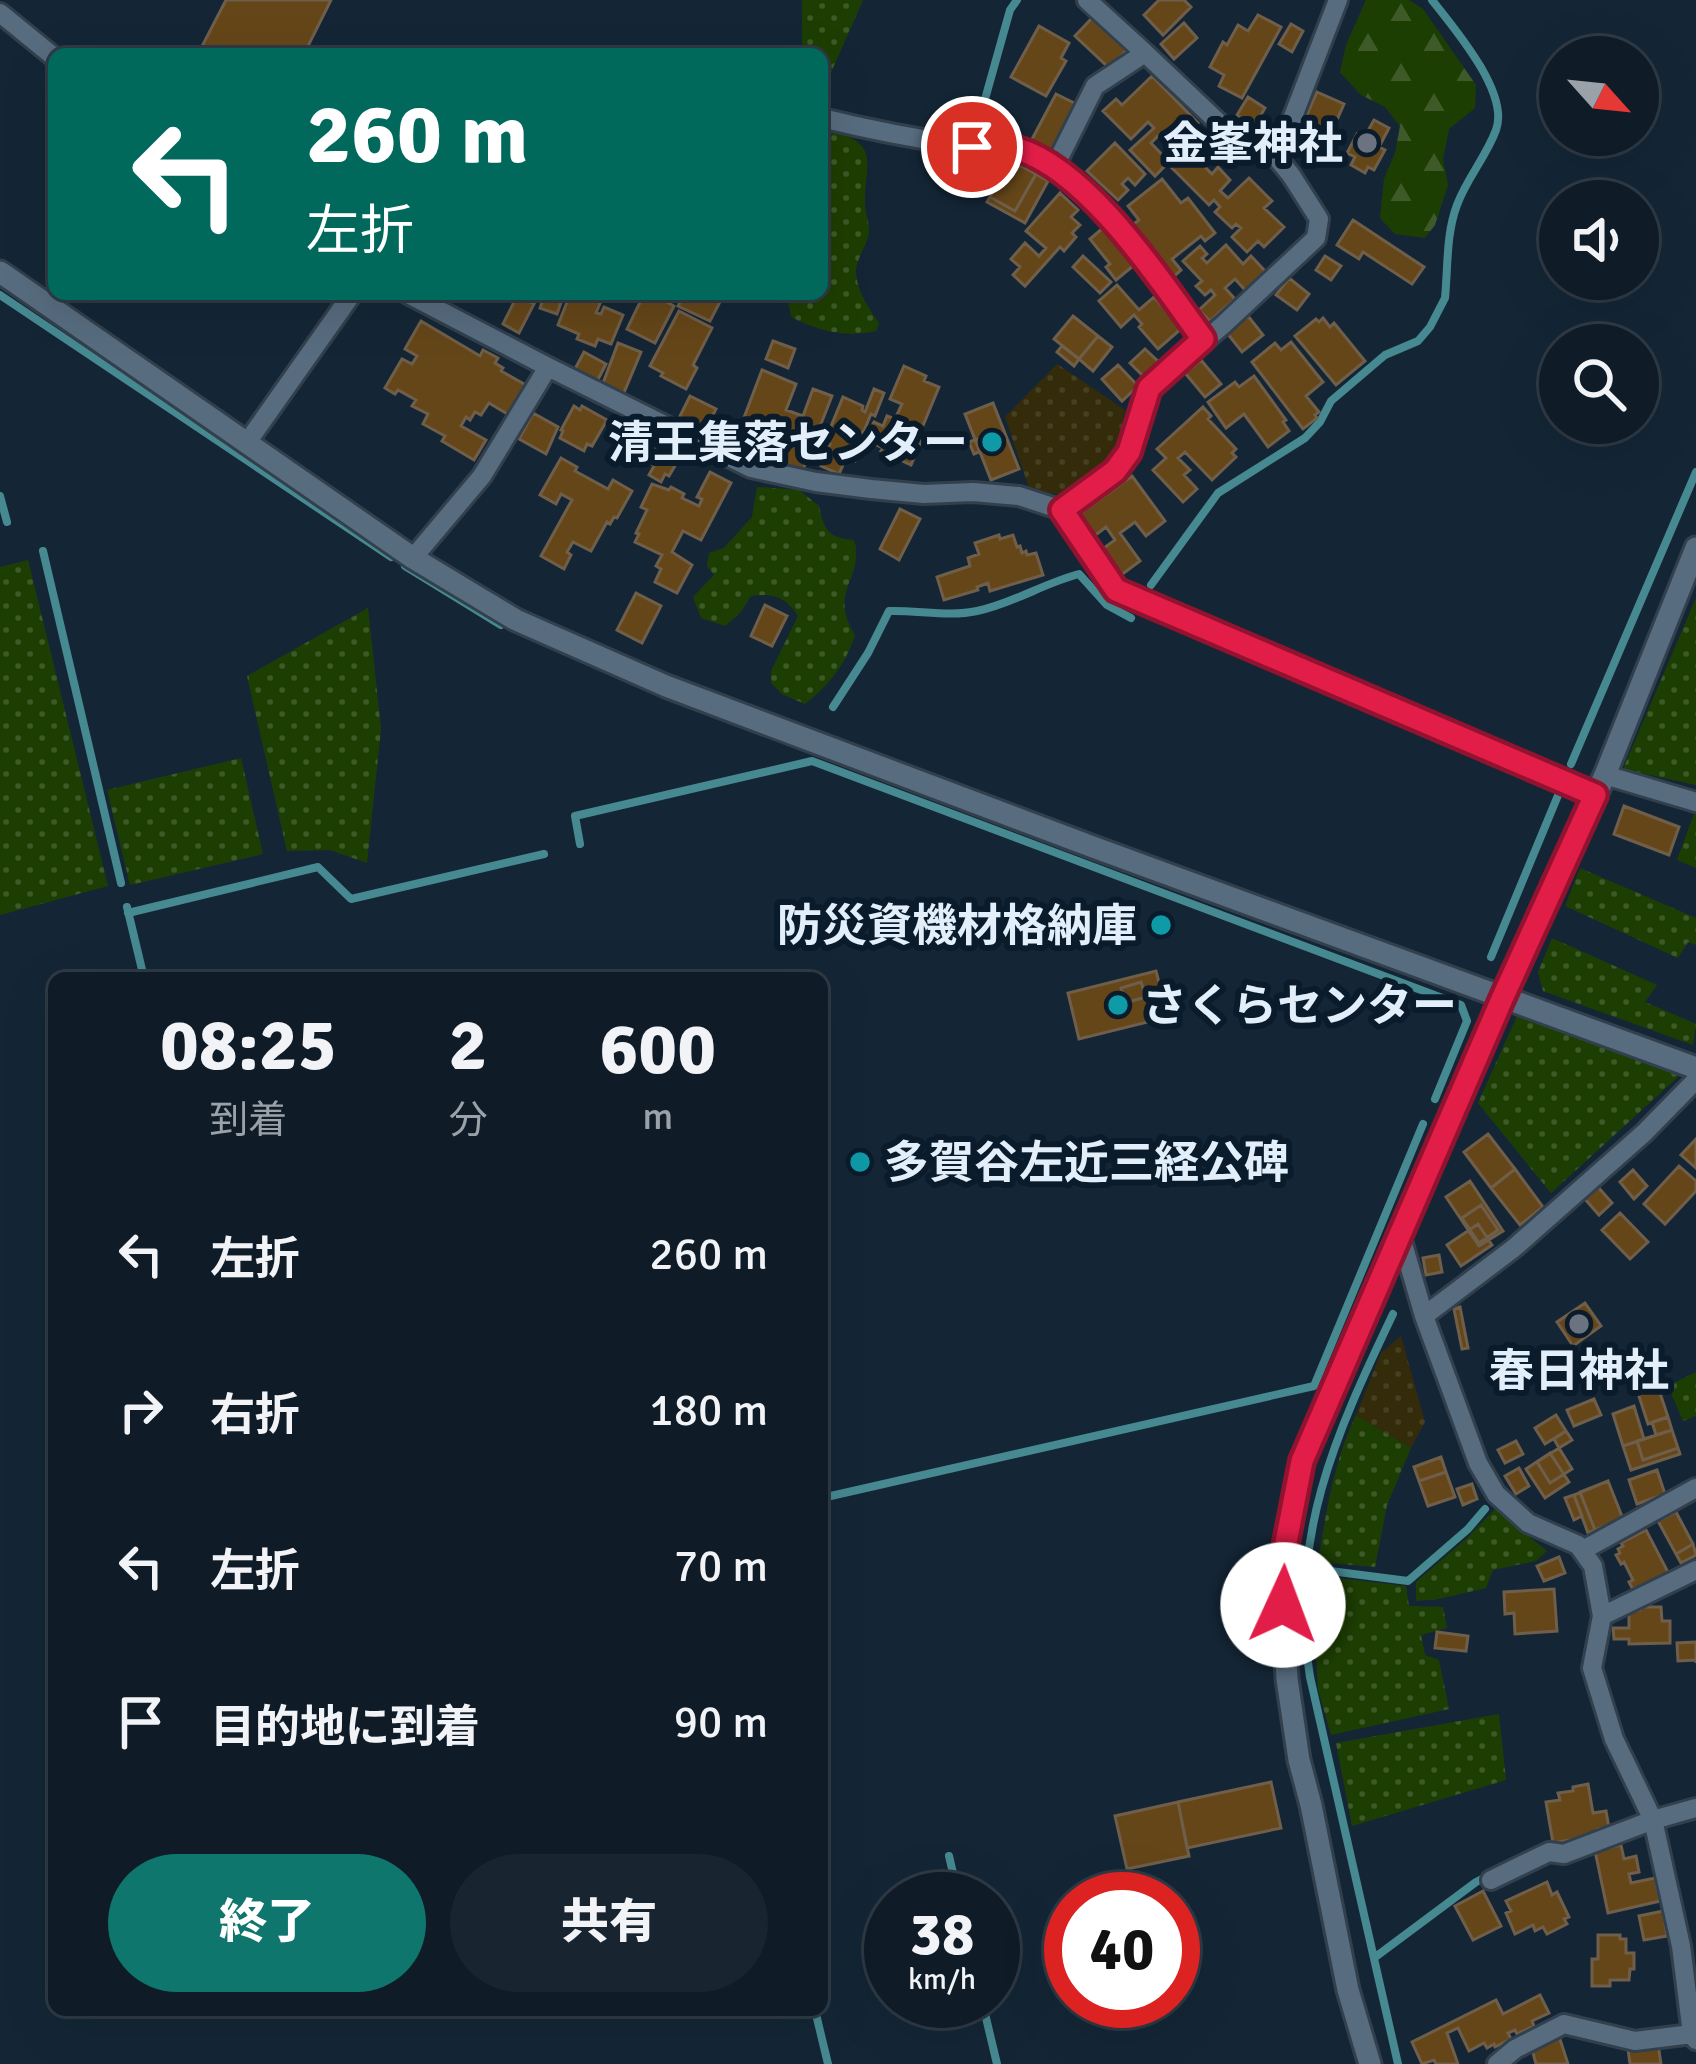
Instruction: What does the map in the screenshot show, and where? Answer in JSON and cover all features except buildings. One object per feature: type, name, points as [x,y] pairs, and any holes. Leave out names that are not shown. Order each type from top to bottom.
[{"type":"street","points":[[1062,510],[1115,471],[1129,452],[1149,388],[1316,238],[1319,219],[1276,158],[1220,123],[1087,0]]},
{"type":"street","points":[[1276,158],[1338,0]]},
{"type":"street","points":[[0,13],[48,52]]},
{"type":"street","points":[[1055,166],[1095,86],[1145,53]]},
{"type":"street","points":[[828,119],[972,147],[1016,148],[1055,166],[1123,231],[1203,339]]},
{"type":"street","points":[[0,272],[413,558],[516,620],[666,686],[1696,1068]]},
{"type":"street","points":[[246,444],[348,300]]},
{"type":"street","points":[[419,300],[751,468],[871,489],[1018,496],[1062,510],[1116,590],[1600,785],[1696,802]]},
{"type":"street","points":[[413,558],[482,476],[548,368]]},
{"type":"street","points":[[1370,2064],[1348,1990],[1299,1760],[1287,1679],[1281,1568],[1302,1461],[1600,785],[1696,548]]},
{"type":"street","points":[[1424,1316],[1514,1248],[1644,1133],[1696,1080]]},
{"type":"street","points":[[1401,1237],[1424,1316],[1478,1463],[1496,1494],[1533,1526],[1578,1545],[1593,1566],[1602,1616],[1592,1667],[1614,1739],[1653,1820],[1689,1946],[1694,2037],[1635,2041],[1564,2024],[1515,2049],[1497,2064]]},
{"type":"street","points":[[1582,1550],[1696,1488]]},
{"type":"street","points":[[1602,1616],[1696,1570]]},
{"type":"street","points":[[1491,1880],[1550,1852],[1564,1854],[1696,1808]]},
{"type":"green space","points":[[802,0],[863,0],[828,79],[828,48],[802,48]]},
{"type":"green space","points":[[1366,0],[1409,0],[1423,9],[1476,85],[1475,108],[1449,129],[1443,159],[1448,185],[1435,225],[1425,238],[1395,234],[1380,218],[1384,179],[1400,126],[1385,107],[1361,95],[1340,72]]},
{"type":"green space","points":[[828,132],[859,143],[867,159],[869,234],[856,270],[860,291],[879,323],[876,331],[832,332],[791,317],[788,300],[828,300]]},
{"type":"green space","points":[[757,487],[799,490],[819,506],[829,531],[854,540],[855,565],[845,607],[855,635],[836,673],[805,704],[771,683],[771,671],[798,616],[789,604],[772,596],[751,596],[725,626],[701,618],[693,597],[714,575],[707,566],[709,553],[724,548],[752,517]]},
{"type":"green space","points":[[28,560],[108,886],[0,915],[0,567]]},
{"type":"green space","points":[[1696,598],[1696,785],[1623,769]]},
{"type":"green space","points":[[368,608],[381,729],[367,863],[330,850],[287,851],[247,676]]},
{"type":"green space","points":[[241,758],[263,854],[130,885],[107,790]]},
{"type":"green space","points":[[1696,811],[1696,868],[1677,860]]},
{"type":"green space","points":[[1580,868],[1696,918],[1696,945],[1688,942],[1678,958],[1565,906]]},
{"type":"green space","points":[[1552,938],[1657,985],[1645,1002],[1696,1024],[1693,1045],[1543,991],[1538,972]]},
{"type":"green space","points":[[1517,1016],[1679,1076],[1551,1193],[1478,1103]]},
{"type":"green space","points":[[1696,1372],[1696,1416],[1683,1421],[1668,1386]]},
{"type":"green space","points":[[1356,1415],[1411,1448],[1387,1505],[1375,1567],[1318,1562],[1336,1469]]},
{"type":"green space","points":[[1495,1509],[1547,1551],[1536,1561],[1493,1570],[1486,1588],[1416,1601],[1416,1582]]},
{"type":"green space","points":[[1312,1575],[1406,1586],[1409,1606],[1443,1607],[1447,1628],[1421,1635],[1425,1655],[1439,1660],[1449,1709],[1331,1735],[1318,1689]]},
{"type":"green space","points":[[1499,1714],[1506,1780],[1352,1826],[1336,1743]]},
{"type":"sand","points":[[1057,364],[1125,410],[1116,453],[1066,495],[1030,491],[1005,417]]},
{"type":"sand","points":[[1401,1336],[1425,1422],[1411,1448],[1356,1415],[1381,1353]]},
{"type":"waterway","points":[[980,117],[1010,10],[1017,0]]},
{"type":"waterway","points":[[1151,585],[1218,493],[1305,438],[1331,401],[1385,355],[1418,341],[1445,298],[1453,216],[1492,140],[1498,115],[1478,62],[1432,0]]},
{"type":"waterway","points":[[0,295],[391,557]]},
{"type":"waterway","points":[[1571,764],[1696,472]]},
{"type":"waterway","points":[[0,496],[7,522]]},
{"type":"waterway","points":[[43,551],[121,883]]},
{"type":"waterway","points":[[405,566],[501,625]]},
{"type":"waterway","points":[[833,707],[889,611],[977,611],[1079,574],[1107,605],[1131,618]]},
{"type":"waterway","points":[[580,844],[575,816],[812,761],[1461,1005],[1467,1021],[1435,1099]]},
{"type":"waterway","points":[[1491,957],[1559,793]]},
{"type":"waterway","points":[[128,913],[318,867],[351,899],[544,854]]},
{"type":"waterway","points":[[127,907],[143,972]]},
{"type":"waterway","points":[[828,1497],[1314,1386],[1423,1124]]},
{"type":"waterway","points":[[1393,1314],[1352,1402],[1321,1489],[1311,1533],[1305,1627],[1310,1677],[1398,2064]]},
{"type":"waterway","points":[[1307,1568],[1408,1581],[1485,1509]]},
{"type":"waterway","points":[[949,1856],[953,1872]]},
{"type":"waterway","points":[[1374,1958],[1490,1875]]},
{"type":"waterway","points":[[816,2016],[828,2064]]},
{"type":"waterway","points":[[988,2028],[997,2064]]},
{"type":"place","name":"金峯神社","points":[[1367,143]]},
{"type":"place","name":"清王集落センター","points":[[992,442]]},
{"type":"place","name":"防災資機材格納庫","points":[[1161,925]]},
{"type":"place","name":"さくらセンター","points":[[1118,1005]]},
{"type":"place","name":"多賀谷左近三経公碑","points":[[860,1162]]},
{"type":"place","name":"春日神社","points":[[1579,1324]]},
{"type":"route","points":[[972,147],[1016,148],[1055,166],[1123,231],[1203,339],[1149,388],[1129,452],[1115,471],[1062,510],[1116,590],[1595,795],[1302,1461],[1281,1568],[1283,1605]]}]
